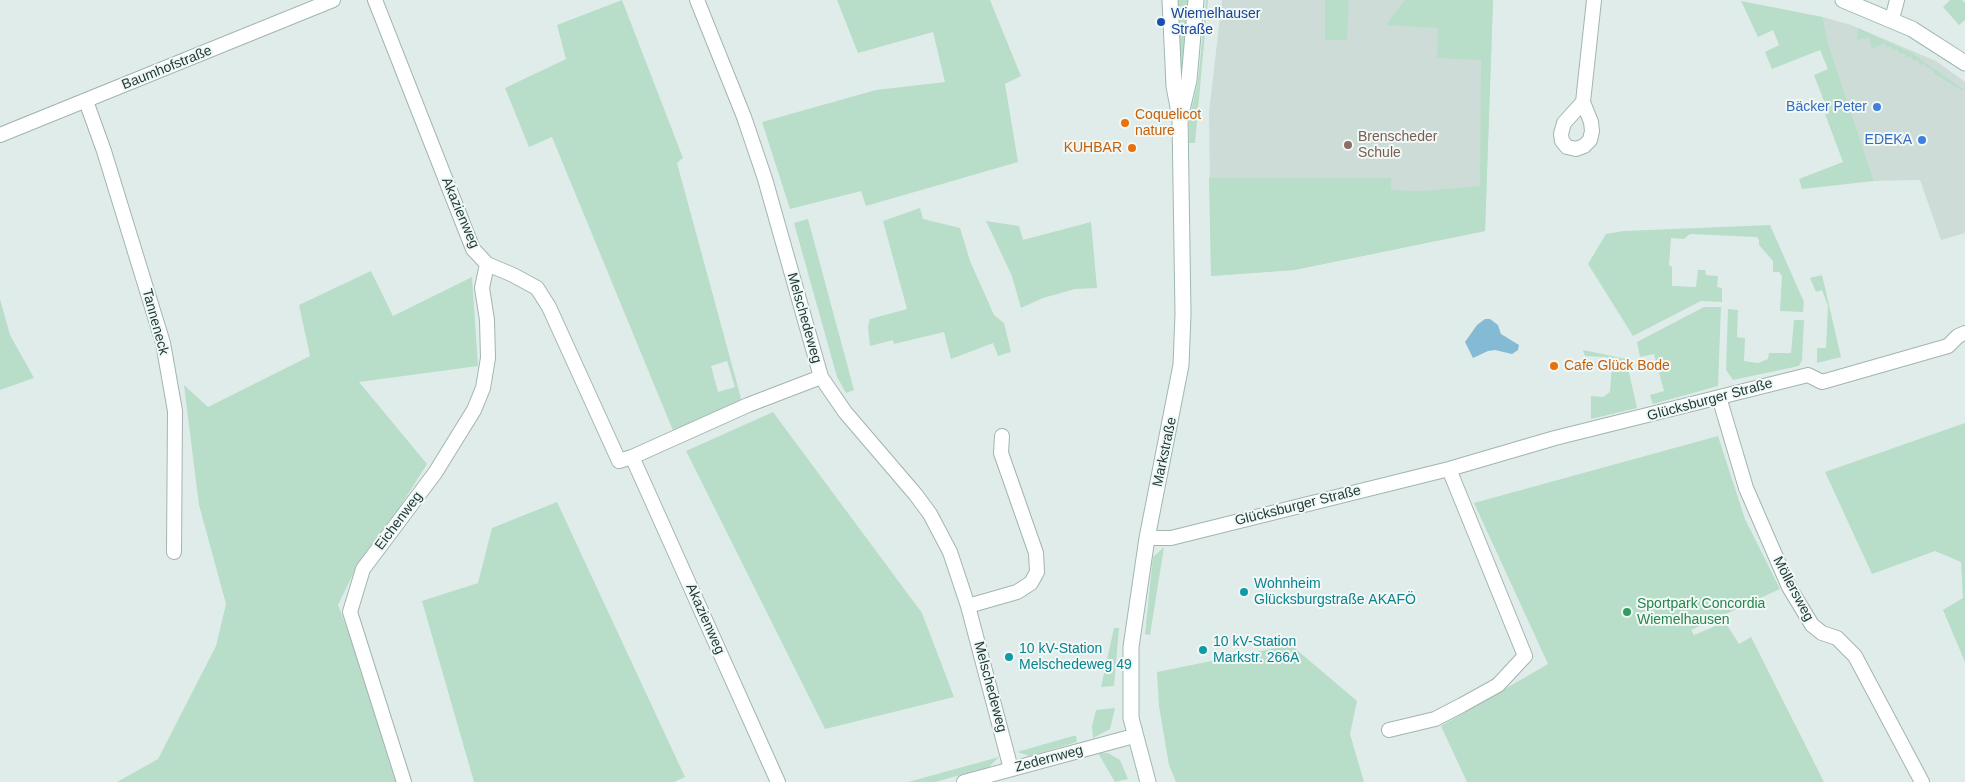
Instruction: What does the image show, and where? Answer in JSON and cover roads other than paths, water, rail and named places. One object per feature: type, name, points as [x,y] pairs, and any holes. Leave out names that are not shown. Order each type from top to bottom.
[{"type":"main road","name":"Markstraße","points":[[1148,782],[1134,736],[1130,696],[1131,647],[1147,538],[1181,365],[1183,314],[1180,118],[1174,86],[1170,0]]},
{"type":"main road","name":"Markstraße","points":[[1180,118],[1189,80],[1196,0]]},
{"type":"main road","points":[[1843,0],[1912,29],[1965,63]]},
{"type":"street","name":"Baumhofstraße","points":[[0,135],[333,0]]},
{"type":"street","name":"Akazienweg","points":[[375,0],[473,249],[487,264],[537,288],[549,307],[618,461],[632,457],[778,782]]},
{"type":"street","name":"Melschedeweg","points":[[697,0],[744,117],[765,179],[821,377],[845,412],[930,514],[950,552],[968,606],[1011,769]]},
{"type":"street","points":[[1583,102],[1594,0]]},
{"type":"street","points":[[1892,19],[1897,0]]},
{"type":"street","name":"Tanneneck","points":[[86,101],[104,151],[163,344],[175,410],[174,552]]},
{"type":"street","name":"Eichenweg","points":[[404,782],[350,612],[363,569],[435,473],[474,410],[483,388],[488,358],[487,320],[482,288],[487,264]]},
{"type":"street","name":"Glücksburger Straße","points":[[1147,538],[1171,538],[1449,469],[1555,438],[1808,375],[1822,382],[1948,346],[1958,336],[1965,333]]},
{"type":"street","points":[[632,457],[748,405],[821,377]]},
{"type":"street","name":"Möllersweg","points":[[1719,397],[1746,488],[1789,587],[1812,625],[1822,633],[1836,638],[1855,656],[1922,782]]},
{"type":"street","points":[[968,606],[1025,588],[1037,572],[1036,553],[1001,453],[1002,436]]},
{"type":"street","points":[[1389,730],[1435,719],[1498,685],[1525,656],[1449,469]]},
{"type":"street","name":"Zedernweg","points":[[964,782],[1134,736]]},
{"type":"water","points":[[1485,319],[1490,319],[1498,325],[1501,334],[1519,345],[1518,350],[1512,354],[1495,350],[1488,351],[1473,358],[1465,342],[1477,325]]},
{"type":"place","name":"Wiemelhauser Straße","points":[[1161,22]]},
{"type":"place","name":"Bäcker Peter","points":[[1877,107]]},
{"type":"place","name":"Coquelicot nature","points":[[1125,123]]},
{"type":"place","name":"EDEKA","points":[[1922,140]]},
{"type":"place","name":"Brenscheder Schule","points":[[1348,145]]},
{"type":"place","name":"KUHBAR","points":[[1132,148]]},
{"type":"place","name":"Cafe Glück Bode","points":[[1554,366]]},
{"type":"place","name":"Wohnheim Glücksburgstraße AKAFÖ","points":[[1244,592]]},
{"type":"place","name":"Sportpark Concordia Wiemelhausen","points":[[1627,612]]},
{"type":"place","name":"10 kV-Station Markstr. 266A","points":[[1203,650]]},
{"type":"place","name":"10 kV-Station Melschedeweg 49","points":[[1009,657]]}]
